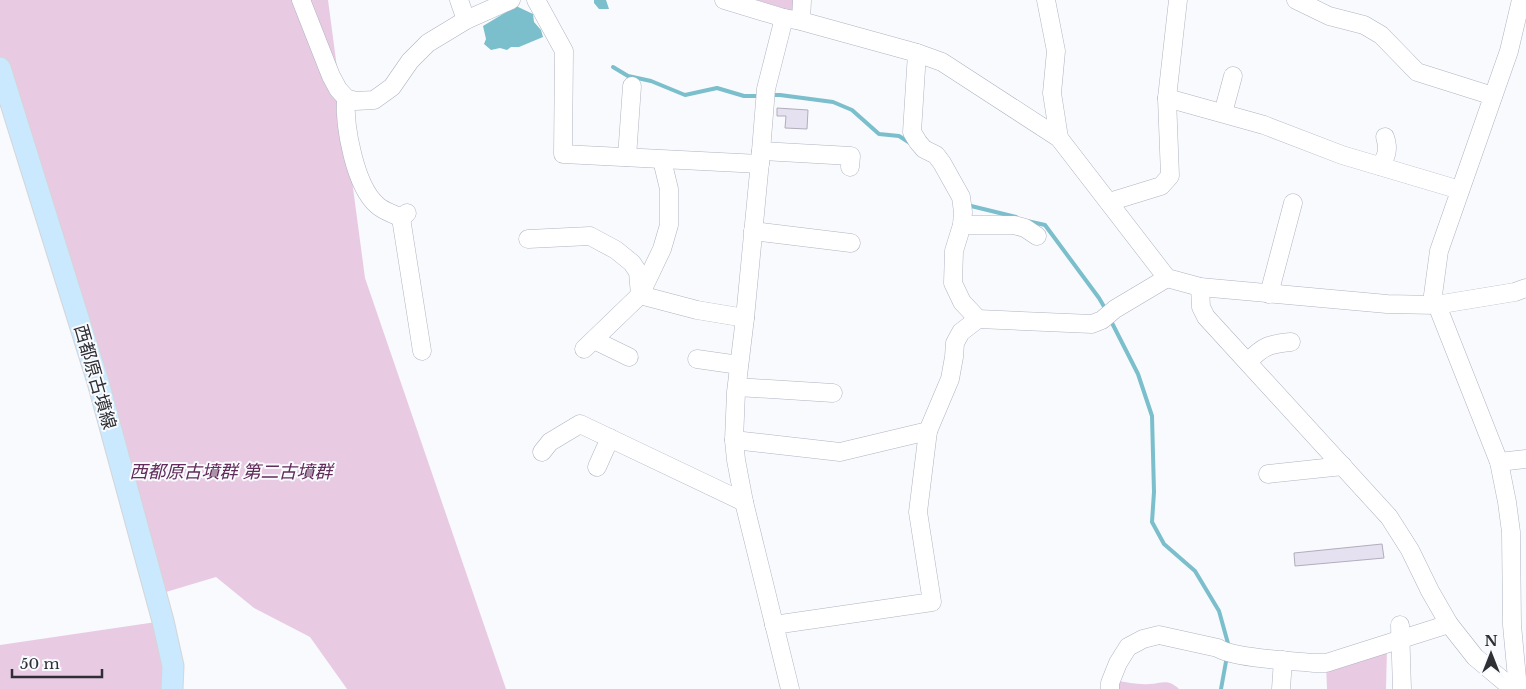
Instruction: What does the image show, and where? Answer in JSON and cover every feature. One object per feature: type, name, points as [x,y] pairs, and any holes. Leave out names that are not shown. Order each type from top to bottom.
[{"type":"main road","name":"西都原古墳線","points":[[0,68],[100,391],[163,621],[173,666],[172,689]]},
{"type":"street","points":[[301,0],[338,89],[346,98],[356,100],[374,100],[392,87],[410,61],[428,43],[466,20],[511,0]]},
{"type":"street","points":[[459,0],[466,20]]},
{"type":"street","points":[[536,0],[564,51],[563,154],[662,160],[850,156],[850,167]]},
{"type":"street","points":[[724,0],[917,53],[942,62],[1059,138],[1167,278],[1200,287],[1269,294],[1375,303],[1436,305],[1515,292],[1526,288]]},
{"type":"street","points":[[790,689],[744,502],[734,440],[737,387],[754,231],[765,95],[792,19],[802,0]]},
{"type":"street","points":[[1046,0],[1056,51],[1052,93],[1059,138]]},
{"type":"street","points":[[1109,202],[1161,186],[1170,176],[1167,98],[1178,0]]},
{"type":"street","points":[[1296,0],[1329,16],[1364,25],[1381,35],[1417,72],[1493,96]]},
{"type":"street","points":[[1518,689],[1512,625],[1510,532],[1507,502],[1499,462],[1433,295],[1439,251],[1509,51],[1522,0]]},
{"type":"street","points":[[917,53],[912,132],[924,149],[936,155],[939,159],[962,211],[954,251],[953,283],[962,302],[978,319]]},
{"type":"street","points":[[1223,113],[1233,76]]},
{"type":"street","points":[[627,157],[632,86]]},
{"type":"street","points":[[346,98],[345,108],[348,131],[356,168],[366,192],[377,206],[404,216],[422,351]]},
{"type":"street","points":[[1167,98],[1264,125],[1342,155],[1460,190]]},
{"type":"street","points":[[1380,166],[1387,156],[1388,145],[1385,136]]},
{"type":"street","points":[[629,357],[589,344],[640,295],[662,249],[669,225],[669,189],[662,160]]},
{"type":"street","points":[[1269,294],[1293,203]]},
{"type":"street","points":[[962,211],[1025,228],[1037,236]]},
{"type":"street","points":[[754,231],[851,243]]},
{"type":"street","points":[[528,239],[590,236],[616,250],[632,263],[638,272],[640,295]]},
{"type":"street","points":[[774,625],[932,602],[918,512],[928,431],[950,379],[955,344],[961,332],[978,319],[1092,324],[1102,320],[1108,314],[1167,278]]},
{"type":"street","points":[[1200,287],[1201,307],[1206,316],[1389,517],[1410,550],[1449,624],[1475,657],[1513,689]]},
{"type":"street","points":[[640,295],[697,310],[745,318]]},
{"type":"street","points":[[1248,362],[1257,353],[1273,343],[1291,342]]},
{"type":"street","points":[[697,359],[739,366]]},
{"type":"street","points":[[737,387],[833,393]]},
{"type":"street","points":[[542,452],[550,442],[580,424],[744,502]]},
{"type":"street","points":[[734,440],[840,452],[928,431]]},
{"type":"street","points":[[596,467],[610,438]]},
{"type":"street","points":[[1499,462],[1526,459]]},
{"type":"street","points":[[1268,474],[1343,466]]},
{"type":"street","points":[[1110,689],[1110,683],[1118,662],[1128,647],[1143,638],[1160,635],[1228,652],[1283,660],[1326,663],[1401,633],[1449,624]]},
{"type":"street","points":[[1401,633],[1402,689]]},
{"type":"street","points":[[1281,689],[1283,660]]},
{"type":"green space","name":"西都原古墳群 第二古墳群","points":[[0,0],[328,0],[365,278],[506,689],[347,689],[310,637],[254,608],[216,577],[156,595],[0,68]]},
{"type":"green space","points":[[756,0],[797,0],[797,12]]},
{"type":"green space","points":[[163,621],[172,689],[0,689],[0,645]]},
{"type":"green space","points":[[1387,648],[1386,689],[1327,689],[1326,663]]},
{"type":"green space","points":[[1117,681],[1141,684],[1164,682],[1179,689],[1117,689]]},
{"type":"water","points":[[594,0],[606,0],[609,9],[599,9]]},
{"type":"water","points":[[516,6],[533,14],[534,22],[541,30],[543,37],[507,50],[500,48],[491,50],[484,44],[486,39],[483,26]]},
{"type":"building","points":[[777,108],[808,110],[807,129],[785,128],[786,116],[777,116]]},
{"type":"building","points":[[1382,544],[1384,558],[1295,566],[1294,553]]},
{"type":"waterway","points":[[613,67],[628,76],[651,81],[685,95],[717,88],[744,96],[761,96]]},
{"type":"waterway","points":[[770,95],[833,102],[852,110],[879,134],[899,136],[910,143]]},
{"type":"waterway","points":[[967,205],[1016,217]]},
{"type":"waterway","points":[[1027,221],[1045,225],[1106,310]]},
{"type":"waterway","points":[[1110,319],[1138,374],[1152,416],[1154,492],[1152,522],[1164,544],[1195,571],[1219,611],[1229,647]]},
{"type":"waterway","points":[[1221,689],[1227,656]]}]
